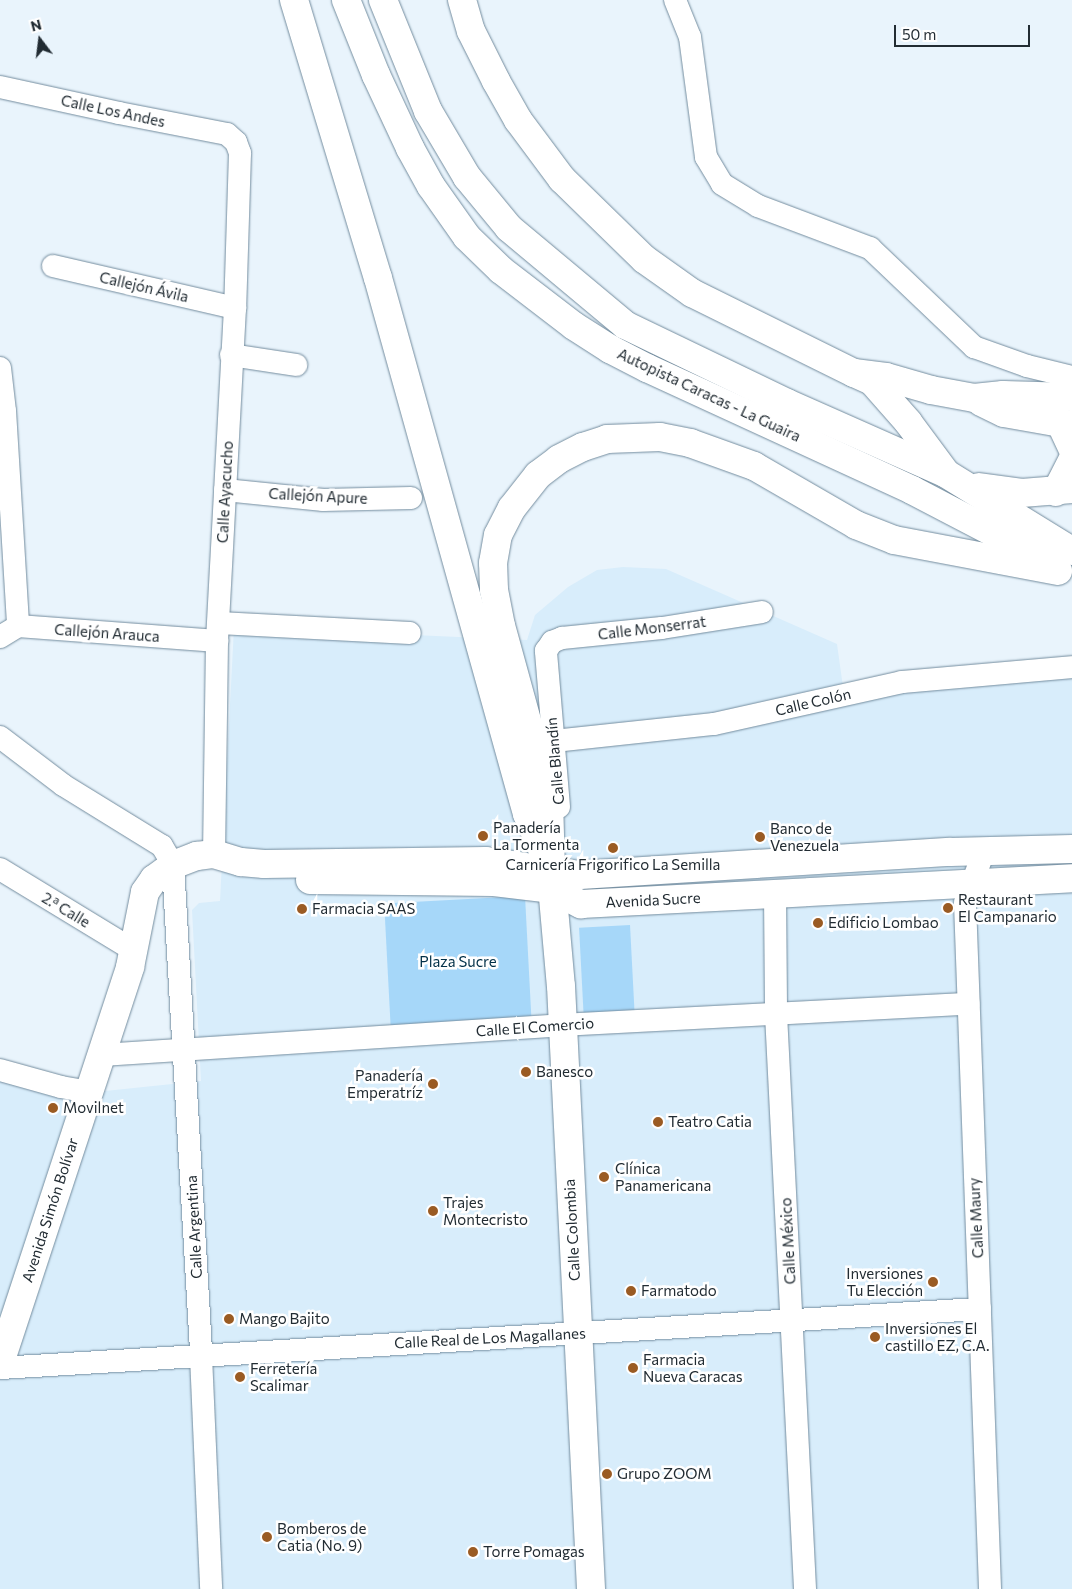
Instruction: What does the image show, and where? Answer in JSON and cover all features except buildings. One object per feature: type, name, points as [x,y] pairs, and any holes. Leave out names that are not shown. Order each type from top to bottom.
[{"type":"main road","points":[[294,0],[381,288],[527,814],[551,880]]},
{"type":"main road","name":"Autopista Caracas - La Guaira","points":[[346,0],[376,75],[410,148],[431,186],[467,238],[501,270],[574,326],[610,349],[647,368],[912,490],[1000,536],[1067,568]]},
{"type":"main road","name":"Autopista Caracas - La Guaira","points":[[383,0],[428,111],[468,177],[509,228],[625,325],[787,403],[956,480],[1067,568]]},
{"type":"main road","points":[[462,0],[471,31],[518,120],[562,179],[644,259],[692,292],[872,381],[956,480],[1022,493],[1064,491],[1072,461]]},
{"type":"main road","points":[[854,373],[886,376],[931,390],[974,398],[1004,413],[1066,424],[1072,448]]},
{"type":"main road","points":[[974,398],[1003,395],[1072,397]]},
{"type":"main road","points":[[551,880],[550,801],[501,626],[494,590],[493,563],[498,535],[512,508],[538,475],[559,459],[583,447],[607,439],[660,437],[690,443],[754,466],[856,524],[894,540],[1067,568]]},
{"type":"main road","name":"Avenida Sucre","points":[[551,880],[580,875],[984,851],[1072,849]]},
{"type":"main road","name":"Avenida Sucre","points":[[173,865],[197,856],[214,854],[241,862],[486,861],[551,880],[581,904],[1072,878]]},
{"type":"main road","name":"Avenida Simón Bolívar","points":[[0,1363],[101,1055],[133,950],[145,892],[154,879],[173,865]]},
{"type":"main road","name":"Calle Colombia","points":[[551,880],[562,1025],[591,1589]]},
{"type":"street","points":[[675,0],[690,37],[706,156],[722,184],[758,206],[870,248],[974,347],[1027,366],[1072,377]]},
{"type":"street","name":"Calle Los Andes","points":[[0,87],[227,134]]},
{"type":"street","name":"Calle Ayacucho","points":[[214,854],[218,632],[235,308],[240,153],[236,142],[227,134]]},
{"type":"street","name":"Callejón Ávila","points":[[54,266],[235,308]]},
{"type":"street","points":[[232,355],[296,364]]},
{"type":"street","points":[[0,368],[5,412],[9,632]]},
{"type":"street","name":"Callejón Apure","points":[[225,490],[323,500],[411,498]]},
{"type":"street","name":"Calle Monserrat","points":[[546,650],[552,642],[562,638],[662,628],[762,612]]},
{"type":"street","name":"Callejón Arauca","points":[[9,632],[410,633]]},
{"type":"street","name":"Calle Blandín","points":[[546,650],[561,837],[551,880]]},
{"type":"street","name":"Calle Colón","points":[[554,741],[714,724],[902,682],[1072,667]]},
{"type":"street","points":[[0,737],[63,785],[162,846],[173,865]]},
{"type":"street","name":"Calle Maury","points":[[984,851],[965,903],[990,1589]]},
{"type":"street","name":"Calle Argentina","points":[[173,865],[201,1356],[211,1589]]},
{"type":"street","name":"2.ª Calle","points":[[0,869],[133,950]]},
{"type":"street","name":"Calle México","points":[[775,893],[776,1014],[805,1589]]},
{"type":"street","name":"Calle El Comercio","points":[[101,1055],[562,1025],[968,1004]]},
{"type":"street","points":[[0,1070],[60,1087],[89,1092]]},
{"type":"street","name":"Calle Real de Los Magallanes","points":[[0,1368],[980,1309]]},
{"type":"shaded area","points":[[623,567],[666,569],[837,644],[843,687],[1072,676],[1072,1589],[0,1589],[0,1080],[57,1096],[201,1081],[192,910],[199,903],[220,901],[234,627],[527,640],[535,615],[568,587],[597,570]]},
{"type":"green space","name":"Plaza Sucre","points":[[525,896],[531,1020],[391,1027],[384,903]]},
{"type":"green space","points":[[630,925],[635,1013],[584,1016],[579,928]]},
{"type":"place","name":"Panadería La Tormenta","points":[[483,836]]},
{"type":"place","name":"Banco de Venezuela","points":[[760,837]]},
{"type":"place","name":"Carnicería Frigorifico La Semilla","points":[[613,848]]},
{"type":"place","name":"Restaurant El Campanario","points":[[948,908]]},
{"type":"place","name":"Farmacia SAAS","points":[[302,909]]},
{"type":"place","name":"Edificio Lombao","points":[[818,923]]},
{"type":"place","name":"Banesco","points":[[526,1072]]},
{"type":"place","name":"Panadería Emperatríz","points":[[433,1084]]},
{"type":"place","name":"Movilnet","points":[[53,1108]]},
{"type":"place","name":"Teatro Catia","points":[[658,1122]]},
{"type":"place","name":"Clínica Panamericana","points":[[604,1177]]},
{"type":"place","name":"Trajes Montecristo","points":[[433,1211]]},
{"type":"place","name":"Inversiones Tu Elección","points":[[933,1282]]},
{"type":"place","name":"Farmatodo","points":[[631,1291]]},
{"type":"place","name":"Mango Bajito","points":[[229,1319]]},
{"type":"place","name":"Inversiones El castillo EZ, C.A.","points":[[875,1337]]},
{"type":"place","name":"Farmacia Nueva Caracas","points":[[633,1368]]},
{"type":"place","name":"Ferretería Scalimar","points":[[240,1377]]},
{"type":"place","name":"Grupo ZOOM","points":[[607,1474]]},
{"type":"place","name":"Bomberos de Catia (No. 9)","points":[[267,1537]]},
{"type":"place","name":"Torre Pomagas","points":[[473,1552]]}]
